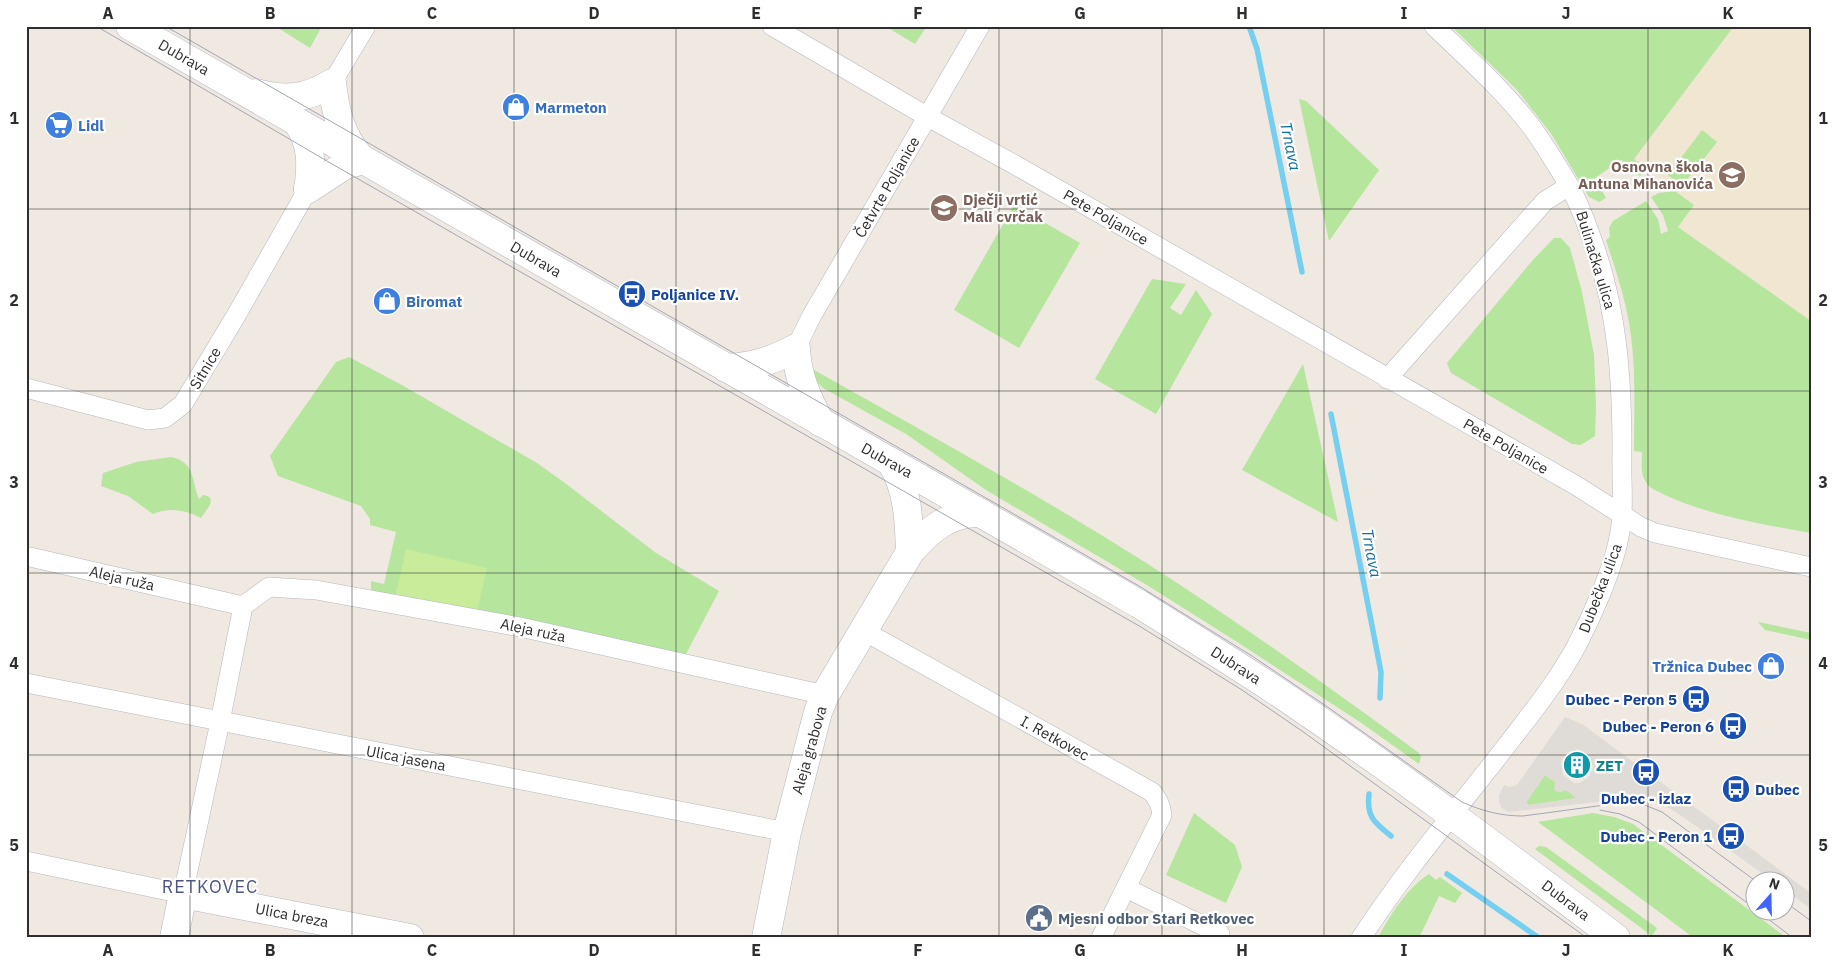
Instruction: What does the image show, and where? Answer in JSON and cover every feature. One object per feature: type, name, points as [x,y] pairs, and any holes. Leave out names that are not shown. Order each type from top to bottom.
[{"type":"main road","name":"Dubrava","points":[[130,26],[1139,604],[1232,662],[1337,732],[1452,815],[1616,938]]},
{"type":"main road","points":[[238,88],[276,98],[290,98],[319,91],[332,83],[336,109],[342,128],[351,146],[364,160],[345,165],[308,189]]},
{"type":"main road","points":[[298,122],[306,136],[309,150],[311,173],[308,189]]},
{"type":"main road","points":[[726,368],[756,365],[784,355],[796,348]]},
{"type":"main road","points":[[796,348],[796,362],[806,394],[820,422]]},
{"type":"main road","points":[[891,462],[901,480],[907,505],[910,552]]},
{"type":"main road","name":"Aleja grabova","points":[[766,938],[787,832],[818,712],[825,695],[910,552],[924,536],[939,524],[961,514],[981,513]]},
{"type":"main road","points":[[174,938],[183,894]]},
{"type":"main road","name":"Ulica breza","points":[[183,894],[410,938]]},
{"type":"street","points":[[332,83],[366,26]]},
{"type":"street","name":"Pete Poljanice","points":[[772,26],[928,118],[1017,166],[1577,486],[1622,515]]},
{"type":"street","name":"Četvrte Poljanice","points":[[796,348],[811,317],[980,26]]},
{"type":"street","name":"Bulinačka ulica","points":[[1434,26],[1492,81],[1532,128],[1569,186],[1581,209],[1608,291],[1616,333],[1623,414],[1624,500],[1622,515]]},
{"type":"street","points":[[1387,379],[1545,200],[1569,186]]},
{"type":"street","name":"Sitnice","points":[[26,388],[148,420],[165,418],[183,404],[308,189]]},
{"type":"street","points":[[1622,515],[1648,530],[1668,537],[1811,567]]},
{"type":"street","name":"Dubečka ulica","points":[[1361,938],[1378,911],[1536,707],[1576,646],[1611,564],[1618,544],[1622,515]]},
{"type":"street","name":"Aleja ruža","points":[[30,557],[243,606],[269,588],[316,590],[520,627],[825,695]]},
{"type":"street","points":[[183,894],[243,606]]},
{"type":"street","name":"I. Retkovec","points":[[864,631],[1152,792],[1162,807],[1162,815],[1102,938]]},
{"type":"street","name":"Ulica jasena","points":[[26,683],[787,832]]},
{"type":"street","name":"Ulica breza","points":[[26,861],[183,894]]},
{"type":"street","points":[[1126,888],[1220,934],[1218,938]]},
{"type":"shaded area","name":"Osnovna škola Antuna Mihanovića","points":[[1734,26],[1811,26],[1811,321],[1677,226],[1694,205],[1634,159]]},
{"type":"shaded area","points":[[1565,717],[1582,724],[1783,872],[1760,872],[1661,803],[1634,798],[1508,812],[1502,808],[1499,802],[1499,795],[1504,785],[1509,787],[1517,785]],"holes":[[[1578,749],[1591,758],[1593,768],[1588,778],[1579,783],[1574,783],[1563,775],[1561,761],[1567,753]],[[1545,775],[1555,782],[1555,791],[1566,790],[1576,798],[1527,804],[1527,801]]]},
{"type":"shaded area","points":[[1794,880],[1811,893],[1811,909],[1794,897]]},
{"type":"green space","points":[[275,26],[322,26],[310,48]]},
{"type":"green space","points":[[885,26],[927,26],[915,44]]},
{"type":"green space","points":[[1451,26],[1734,26],[1634,159],[1646,169],[1640,176],[1621,160],[1595,178],[1606,198],[1599,202],[1589,197],[1552,135],[1517,90]]},
{"type":"green space","points":[[1299,99],[1306,101],[1379,170],[1329,241]]},
{"type":"green space","points":[[1702,130],[1717,142],[1682,186],[1668,175]]},
{"type":"green space","points":[[1675,191],[1694,205],[1678,227],[1811,321],[1811,533],[1700,509],[1654,490],[1644,479],[1642,452],[1634,451],[1633,350],[1627,311],[1606,240],[1610,237],[1609,228],[1613,221],[1646,201],[1658,219],[1661,234],[1668,231],[1663,215],[1651,197],[1659,193]]},
{"type":"green space","points":[[1014,205],[1080,243],[1019,348],[954,310]]},
{"type":"green space","points":[[1554,238],[1561,238],[1570,248],[1582,292],[1594,355],[1595,436],[1581,445],[1572,444],[1451,373],[1447,363],[1532,261]]},
{"type":"green space","points":[[1152,279],[1186,284],[1170,308],[1181,315],[1196,290],[1212,314],[1156,414],[1095,379]]},
{"type":"green space","points":[[349,357],[400,384],[537,463],[656,553],[719,591],[686,654],[606,639],[396,594],[396,599],[376,596],[371,589],[371,581],[384,584],[396,532],[370,525],[370,519],[361,506],[278,476],[270,456],[336,362]]},
{"type":"green space","points":[[1303,364],[1338,522],[1242,470]]},
{"type":"green space","points":[[807,366],[1017,485],[1176,582],[1351,703],[1419,753],[1421,757],[1419,764],[1360,722],[1150,587],[986,490],[906,434],[823,388],[811,376]]},
{"type":"green space","points":[[171,457],[185,463],[189,468],[199,499],[203,495],[210,498],[210,504],[201,518],[177,510],[153,514],[128,496],[101,486],[103,473],[136,462]]},
{"type":"green space","points":[[406,549],[487,568],[477,611],[396,594]]},
{"type":"green space","points":[[1758,622],[1811,633],[1811,640],[1765,630]]},
{"type":"green space","points":[[1545,775],[1555,782],[1560,792],[1566,790],[1577,798],[1527,804],[1527,801]]},
{"type":"green space","points":[[1194,813],[1235,845],[1242,867],[1226,903],[1166,875]]},
{"type":"green space","points":[[1593,813],[1614,817],[1633,824],[1744,906],[1744,922],[1765,922],[1787,938],[1694,938],[1538,822]]},
{"type":"green space","points":[[1539,846],[1546,847],[1657,928],[1652,936],[1535,849]]},
{"type":"green space","points":[[1429,874],[1436,880],[1440,877],[1462,893],[1455,903],[1439,896],[1419,938],[1378,938],[1406,894]]},
{"type":"waterway","name":"Trnava","points":[[1249,26],[1257,49],[1302,272]]},
{"type":"waterway","name":"Trnava","points":[[1331,414],[1381,672],[1380,698]]},
{"type":"waterway","name":"Trnava","points":[[1369,794],[1370,814],[1380,827],[1391,836]]},
{"type":"waterway","name":"Trnava","points":[[1447,874],[1539,938]]},
{"type":"tram line","points":[[96,26],[339,168],[1141,627],[1242,690],[1302,731],[1587,938]]},
{"type":"tram line","points":[[165,26],[1139,586],[1252,656],[1462,802],[1492,812],[1523,816],[1620,803],[1642,804],[1662,812],[1744,872]]},
{"type":"tram line","points":[[1600,810],[1620,814],[1639,822],[1744,901]]},
{"type":"tram line","points":[[1794,908],[1811,921]]},
{"type":"tram line","points":[[1772,922],[1793,938]]},
{"type":"place","name":"Marmeton","points":[[516,107]]},
{"type":"place","name":"Lidl","points":[[59,125]]},
{"type":"place","name":"Osnovna škola Antuna Mihanovića","points":[[1732,175]]},
{"type":"place","name":"Dječji vrtić Mali cvrčak","points":[[944,208]]},
{"type":"place","name":"Poljanice IV.","points":[[632,294]]},
{"type":"place","name":"Biromat","points":[[387,301]]},
{"type":"place","name":"Tržnica Dubec","points":[[1771,666]]},
{"type":"place","name":"Dubec - Peron 5","points":[[1696,699]]},
{"type":"place","name":"Dubec - Peron 6","points":[[1733,726]]},
{"type":"place","name":"ZET","points":[[1577,765]]},
{"type":"place","name":"Dubec - izlaz","points":[[1646,772]]},
{"type":"place","name":"Dubec","points":[[1736,789]]},
{"type":"place","name":"Dubec - Peron 1","points":[[1731,836]]},
{"type":"place","name":"Mjesni odbor Stari Retkovec","points":[[1039,918]]},
{"type":"district","name":"RETKOVEC","points":[[210,886]]}]
